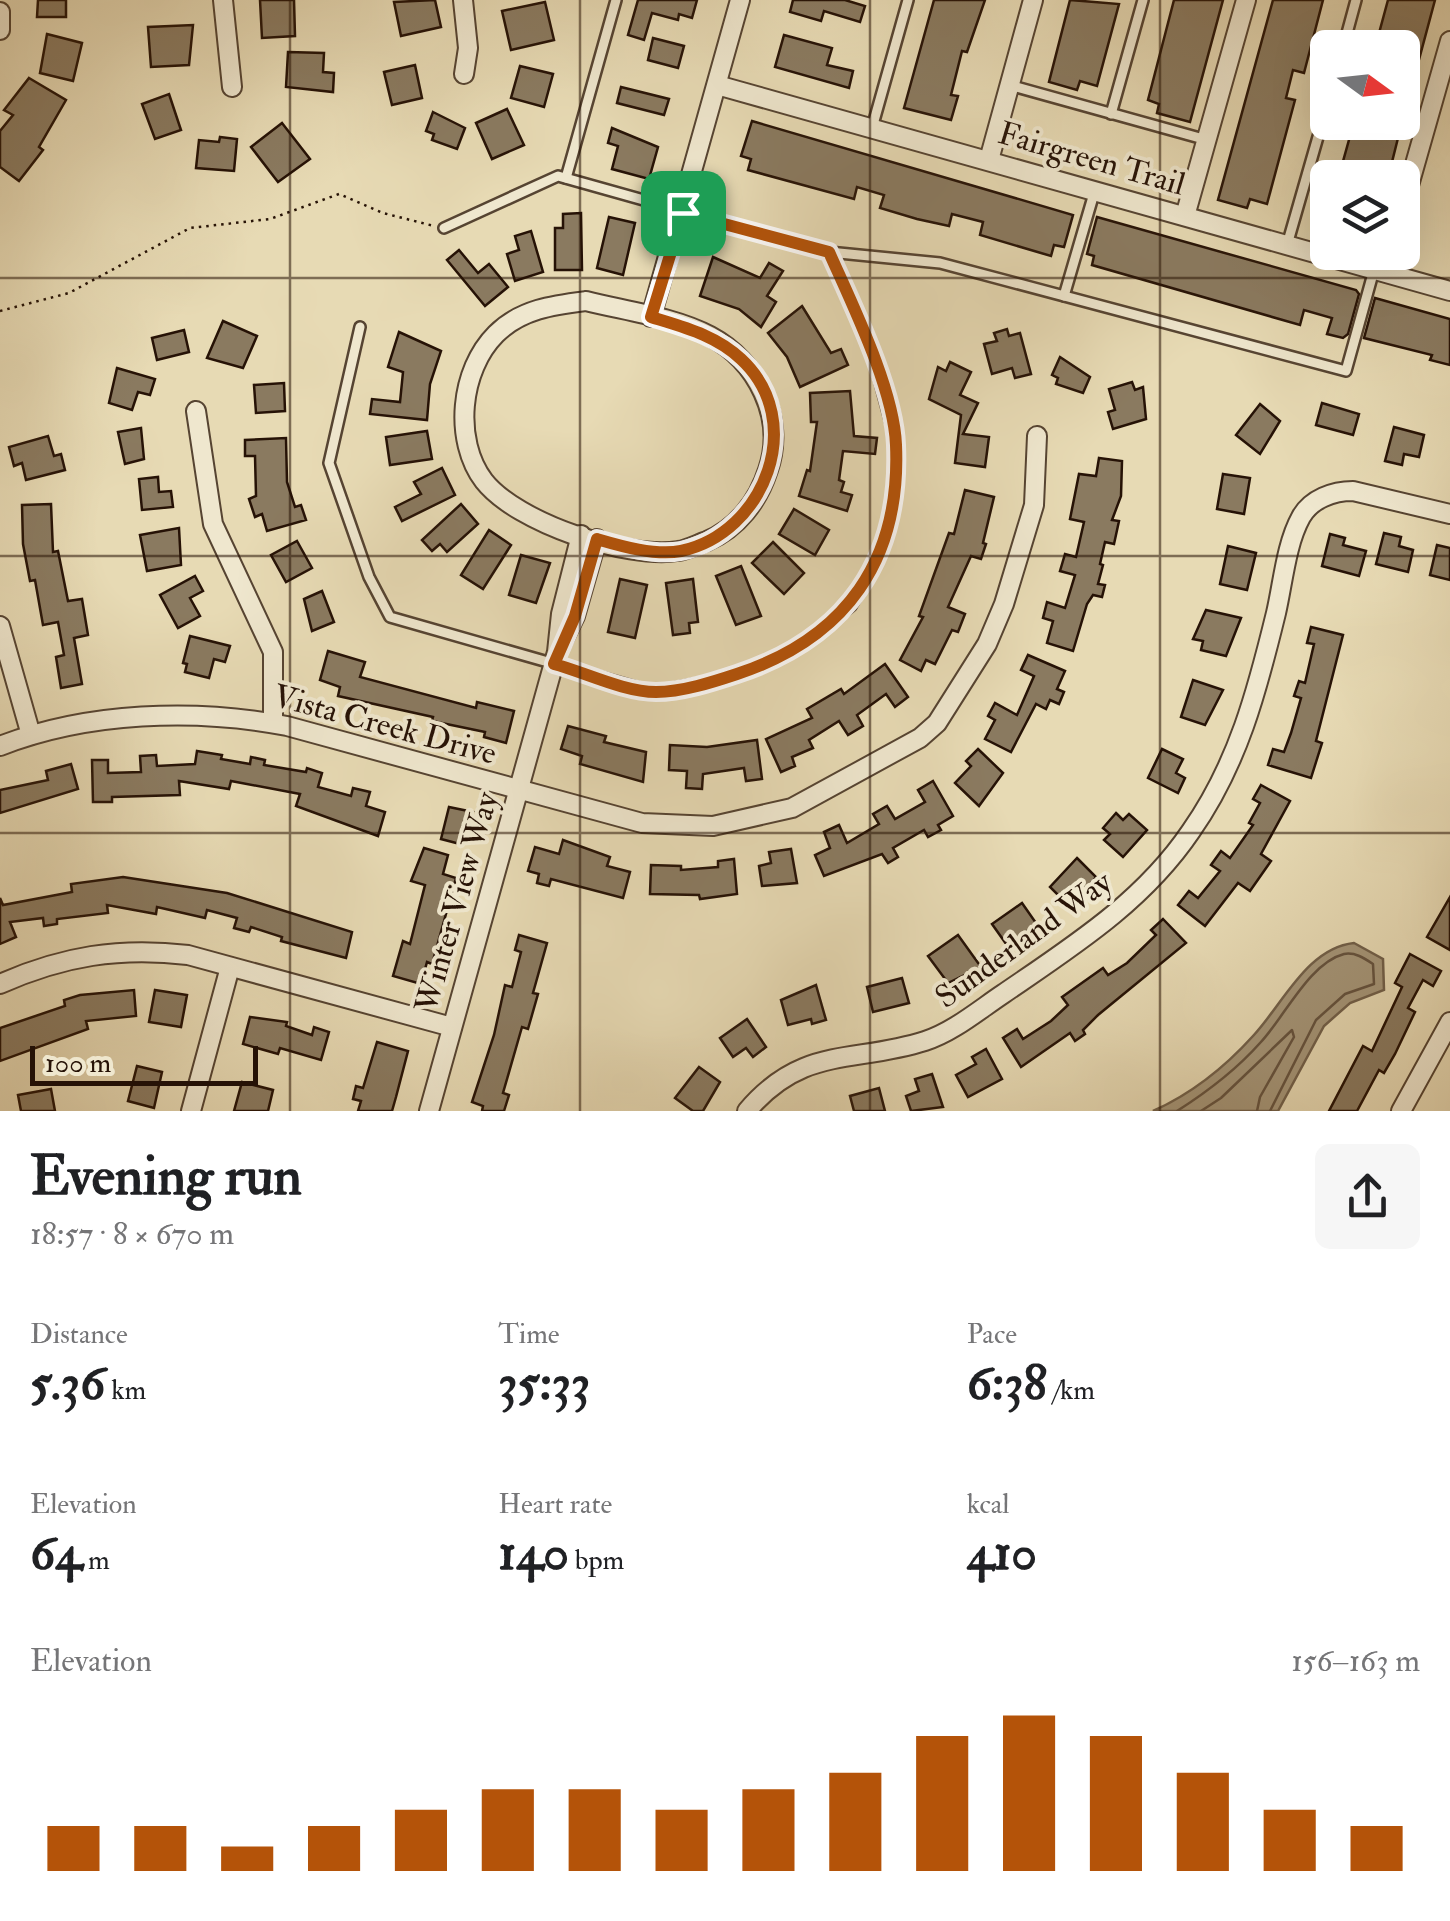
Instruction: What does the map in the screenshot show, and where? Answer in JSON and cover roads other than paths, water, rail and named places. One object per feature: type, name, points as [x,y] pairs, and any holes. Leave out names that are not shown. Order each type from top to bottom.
[{"type":"street","points":[[223,0],[232,87]]},
{"type":"street","points":[[463,0],[468,48],[464,74]]},
{"type":"street","points":[[651,317],[740,0]]},
{"type":"street","points":[[990,160],[1033,0]]},
{"type":"street","points":[[1185,216],[1246,0]]},
{"type":"street","points":[[0,12],[0,30]]},
{"type":"street","points":[[1416,160],[1450,41]]},
{"type":"street","name":"Fairgreen Trail","points":[[717,85],[1450,291]]},
{"type":"street","points":[[586,300],[709,335],[743,360],[770,403],[774,452],[760,496],[725,533],[679,552],[627,548],[589,537],[522,514],[483,480],[464,430],[468,378],[496,334],[538,307],[586,300]]},
{"type":"street","points":[[196,411],[212,524],[273,652],[273,723]]},
{"type":"street","name":"Vista Creek Drive","points":[[0,746],[32,735],[138,719],[196,716],[273,723],[642,824],[727,825],[803,803],[926,734],[980,656],[1004,604],[1034,505],[1036,436]]},
{"type":"street","name":"Sunderland Way","points":[[747,1111],[775,1083],[803,1066],[941,1034],[1110,919],[1163,868],[1214,796],[1237,750],[1257,689],[1295,532],[1313,504],[1335,492],[1353,492],[1450,514]]},
{"type":"street","name":"Winter View Way","points":[[429,1111],[555,658],[575,616],[589,537]]},
{"type":"street","points":[[0,626],[32,735]]},
{"type":"street","points":[[0,984],[55,961],[102,952],[188,955],[452,1027]]},
{"type":"street","points":[[191,1111],[230,967]]},
{"type":"street","points":[[1401,1111],[1450,1022]]},
{"type":"lane","points":[[566,178],[616,0]]},
{"type":"lane","points":[[872,128],[908,0]]},
{"type":"lane","points":[[1111,114],[1143,0]]},
{"type":"lane","points":[[1348,30],[1356,0]]},
{"type":"lane","points":[[1009,85],[1206,140]]},
{"type":"lane","points":[[1287,245],[1317,140]]},
{"type":"lane","points":[[444,228],[558,176],[829,252],[940,263],[1346,371],[1380,271]]},
{"type":"lane","points":[[1064,296],[1095,190]]},
{"type":"lane","points":[[360,327],[329,462],[369,576],[390,617],[555,658],[653,692],[670,690],[762,666],[808,642],[851,606],[876,564],[893,502],[896,442],[869,341],[829,252]]},
{"type":"water","points":[[1354,943],[1383,959],[1384,990],[1350,1003],[1324,1026],[1278,1111],[1153,1111],[1194,1088],[1231,1058],[1309,966],[1337,947]]}]
